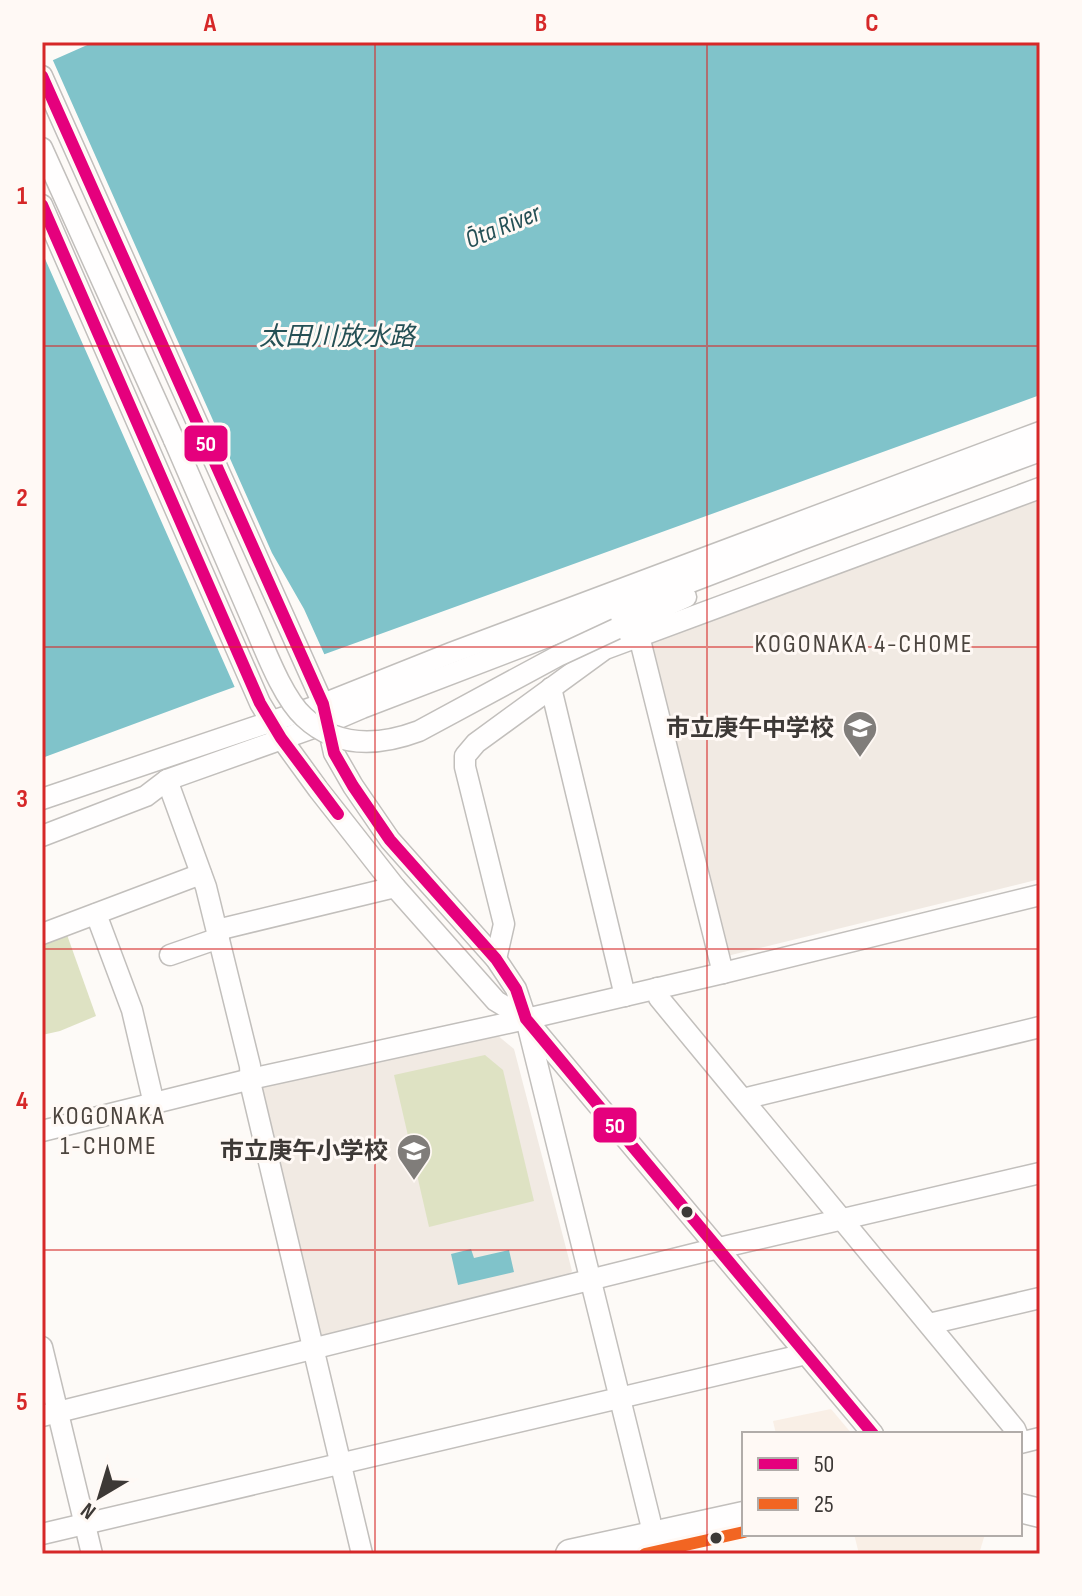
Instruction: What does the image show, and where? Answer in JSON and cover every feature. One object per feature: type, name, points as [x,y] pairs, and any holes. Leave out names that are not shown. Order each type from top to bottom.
[{"type":"highway","points":[[570,1554],[654,1545],[742,1517]]},
{"type":"street","points":[[42,76],[310,678],[325,714],[334,753],[390,840],[496,959],[516,989],[526,1019],[654,1545]]},
{"type":"street","points":[[42,148],[274,671],[302,715],[329,733],[347,740],[365,742],[384,741],[419,731],[558,656],[748,571],[800,540]]},
{"type":"street","points":[[42,205],[260,703],[276,730],[395,887],[496,1001],[526,1019],[871,1432]]},
{"type":"street","points":[[42,799],[325,714],[451,653],[1040,432]]},
{"type":"street","points":[[325,714],[362,708],[1040,451]]},
{"type":"street","points":[[496,959],[504,924],[465,767],[465,756],[476,743],[605,649],[1040,488]]},
{"type":"street","points":[[639,636],[723,973]]},
{"type":"street","points":[[551,688],[625,996]]},
{"type":"street","points":[[42,835],[146,796],[167,780],[276,730]]},
{"type":"street","points":[[167,780],[206,887],[218,934],[362,1554]]},
{"type":"street","points":[[42,934],[201,874]]},
{"type":"street","points":[[170,955],[218,934],[395,887]]},
{"type":"street","points":[[42,1131],[251,1079],[723,973],[1040,895]]},
{"type":"street","points":[[96,914],[132,1010],[154,1104]]},
{"type":"street","points":[[657,988],[659,998],[1016,1432]]},
{"type":"street","points":[[743,1099],[1040,1027]]},
{"type":"street","points":[[50,1414],[718,1248],[1040,1173]]},
{"type":"street","points":[[929,1324],[1040,1298]]},
{"type":"street","points":[[42,1347],[50,1414],[92,1554]]},
{"type":"street","points":[[42,1534],[806,1354]]},
{"type":"shaded area","name":"市立庚午中学校","points":[[1040,494],[1040,879],[727,956],[651,640]]},
{"type":"shaded area","name":"市立庚午小学校","points":[[491,1030],[514,1049],[572,1271],[567,1277],[322,1339],[317,1336],[258,1092],[267,1084]]},
{"type":"shaded area","points":[[831,1409],[850,1432],[776,1432],[773,1421]]},
{"type":"shaded area","points":[[854,1536],[984,1536],[979,1554],[859,1554]]},
{"type":"green space","points":[[66,932],[96,1016],[42,1035],[42,941]]},
{"type":"green space","points":[[485,1055],[503,1070],[534,1201],[429,1227],[394,1075]]},
{"type":"water","name":"太田川放水路","points":[[94,42],[1040,42],[1040,395],[42,758],[42,65]]},
{"type":"water","points":[[471,1249],[474,1258],[509,1250],[514,1272],[458,1285],[451,1254]]},
{"type":"pier","points":[[51,56],[272,553],[304,609],[326,658],[236,690],[42,252],[42,61]]},
{"type":"transit line","name":"50","points":[[42,76],[323,704],[334,753],[353,786],[390,840],[496,959],[516,989],[526,1019],[871,1432]]},
{"type":"transit line","name":"50","points":[[42,205],[260,703],[281,738],[338,814]]},
{"type":"transit line","name":"25","points":[[645,1554],[742,1532]]},
{"type":"place","name":"市立庚午中学校","points":[[860,759]]},
{"type":"place","name":"市立庚午小学校","points":[[414,1182]]},
{"type":"district","name":"KOGONAKA 4-CHOME","points":[[864,644]]},
{"type":"district","name":"KOGONAKA 1-CHOME","points":[[109,1131]]},
{"type":"water label","name":"Ōta River","points":[[503,227]]}]
